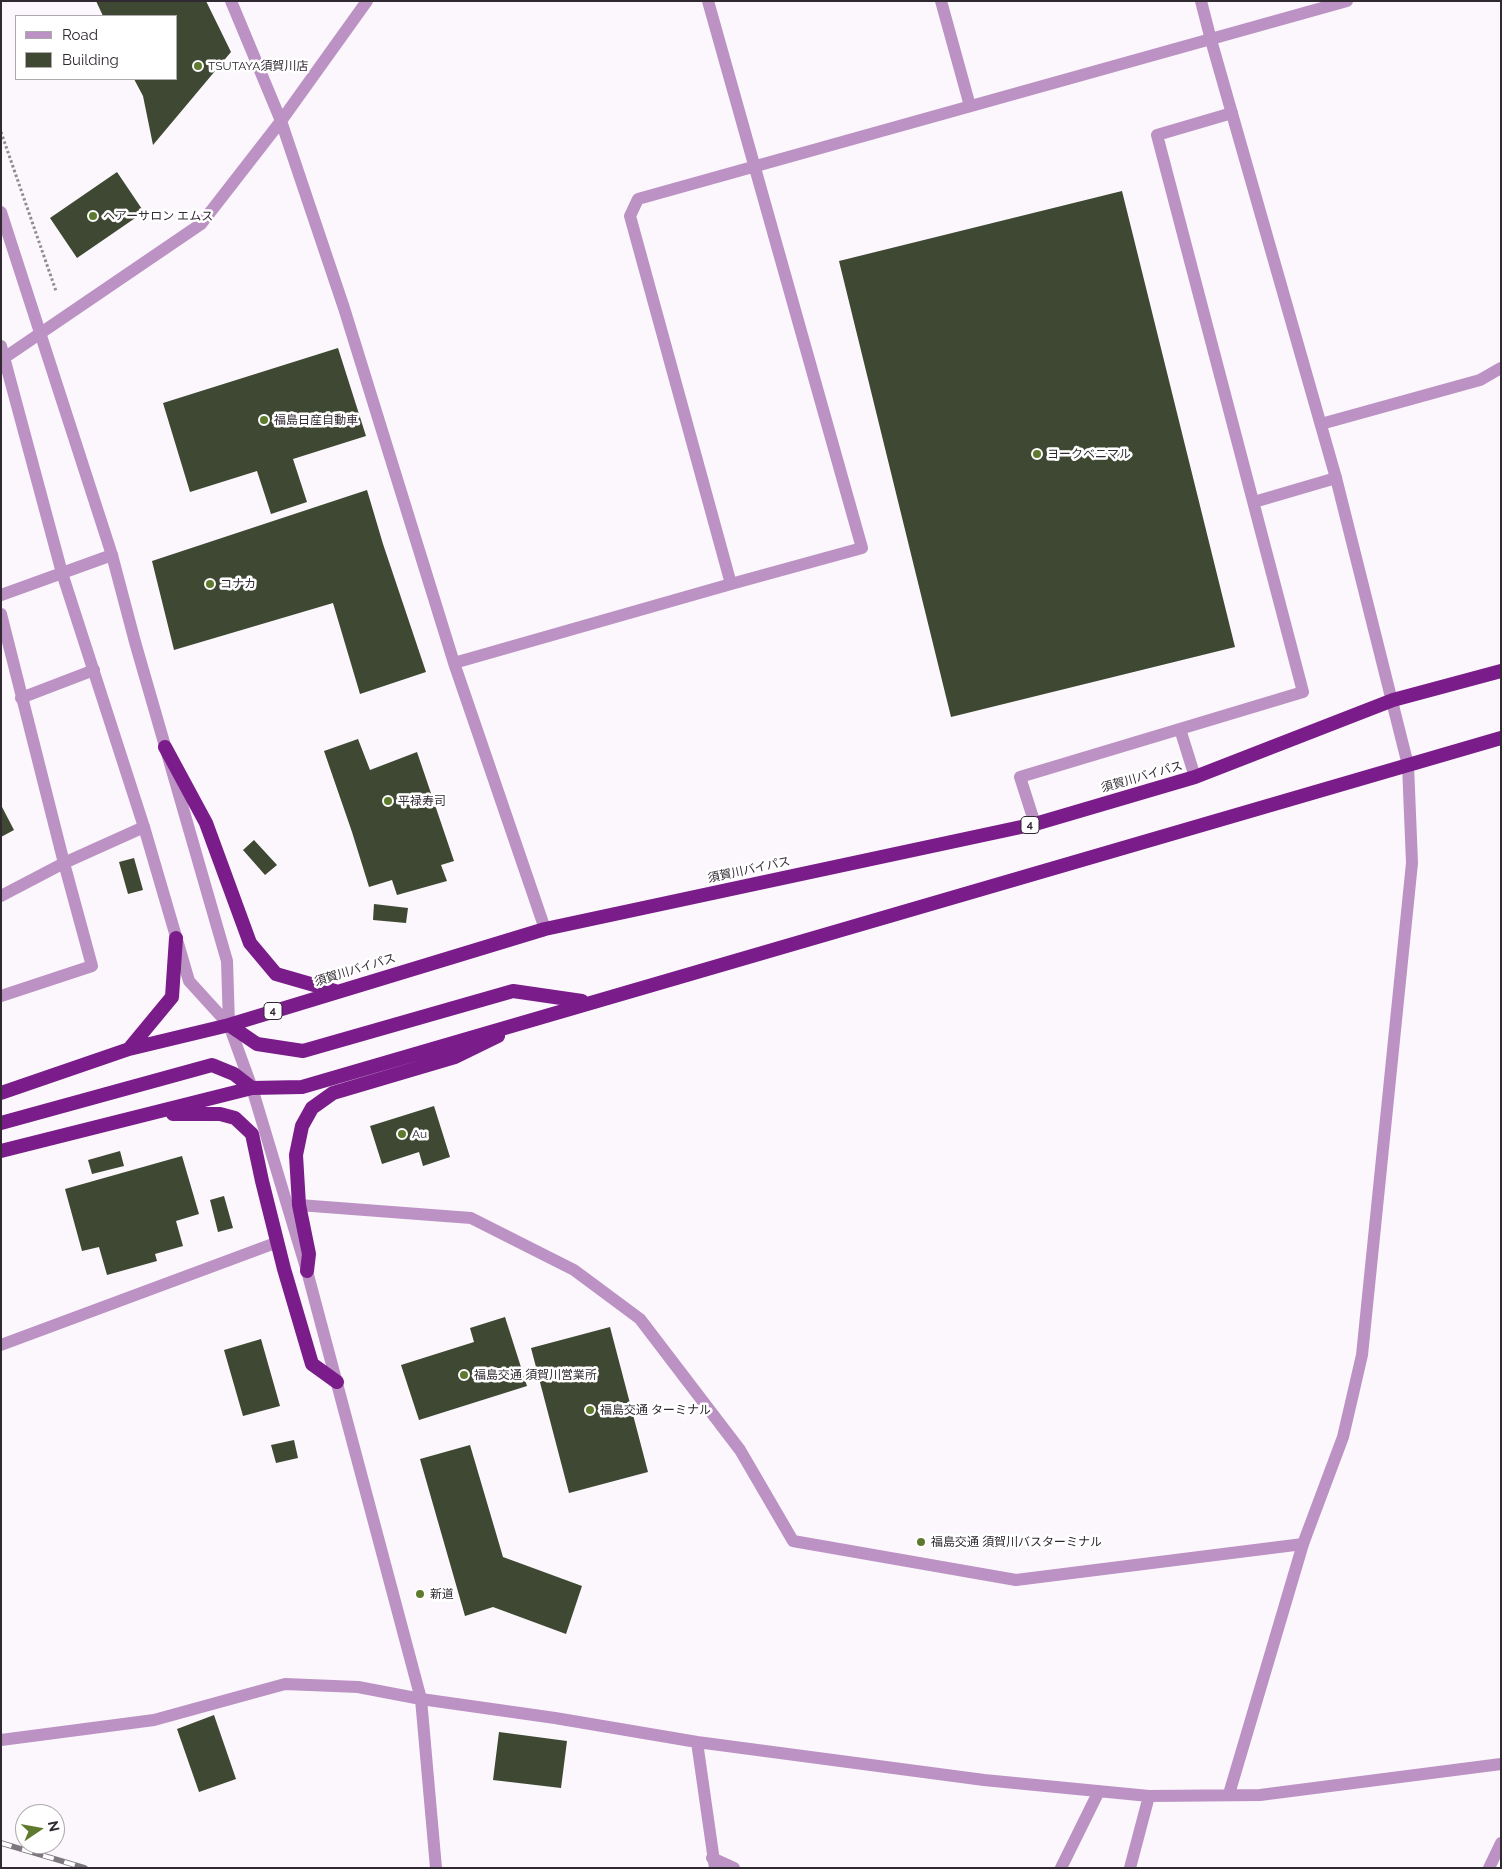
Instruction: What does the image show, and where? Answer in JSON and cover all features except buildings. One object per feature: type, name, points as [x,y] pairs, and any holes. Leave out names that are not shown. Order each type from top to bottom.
[{"type":"highway","name":"須賀川バイパス","points":[[1,1093],[129,1049],[229,1025],[545,928],[1035,824],[1195,777],[1393,700],[1501,671]]},
{"type":"highway","points":[[1,1151],[252,1088],[302,1086],[1501,738]]},
{"type":"highway","points":[[165,747],[206,823],[250,943],[276,974],[336,991]]},
{"type":"highway","points":[[129,1049],[172,997],[176,938]]},
{"type":"highway","points":[[229,1025],[257,1044],[303,1051],[513,991],[588,1002]]},
{"type":"highway","points":[[306,1271],[309,1254],[299,1205],[296,1155],[302,1126],[312,1108],[333,1093],[456,1056],[535,1018]]},
{"type":"highway","points":[[1,1123],[212,1065],[234,1074],[252,1088]]},
{"type":"highway","points":[[154,1113],[220,1114],[235,1118],[252,1134],[284,1268],[312,1364],[337,1382]]},
{"type":"street","points":[[232,1],[281,121],[344,308],[454,663],[545,928]]},
{"type":"street","points":[[229,1025],[189,981],[144,827],[62,573],[2,355],[40,333],[201,224],[281,121],[367,1]]},
{"type":"street","points":[[454,663],[862,548],[708,1]]},
{"type":"street","points":[[940,1],[970,106]]},
{"type":"street","points":[[1201,1],[1336,478],[1393,700],[1408,765],[1412,862],[1362,1355],[1343,1437],[1303,1544],[1229,1794]]},
{"type":"street","points":[[731,584],[630,216],[638,199],[1347,1]]},
{"type":"street","points":[[1035,824],[1020,777],[1303,692],[1157,135],[1232,113]]},
{"type":"street","points":[[1,212],[112,556],[226,961],[229,1025],[252,1088],[306,1271],[421,1699],[436,1868]]},
{"type":"street","points":[[1321,424],[1480,380],[1501,368]]},
{"type":"street","points":[[1254,502],[1336,478]]},
{"type":"street","points":[[1,595],[112,556]]},
{"type":"street","points":[[1,614],[21,698],[92,966],[1,996]]},
{"type":"street","points":[[21,698],[94,670]]},
{"type":"street","points":[[1180,729],[1195,777]]},
{"type":"street","points":[[1,896],[64,863],[144,827]]},
{"type":"street","points":[[299,1205],[471,1218],[574,1270],[640,1319],[740,1450],[793,1542],[1016,1580],[1303,1544]]},
{"type":"street","points":[[1,1345],[278,1242]]},
{"type":"street","points":[[1,1740],[154,1720],[285,1684],[358,1687],[421,1699],[555,1718],[697,1742],[984,1780],[1149,1796],[1260,1794],[1501,1764]]},
{"type":"street","points":[[697,1742],[714,1863],[734,1868]]},
{"type":"street","points":[[1061,1868],[1099,1791]]},
{"type":"street","points":[[1130,1868],[1149,1796]]},
{"type":"street","points":[[1489,1868],[1501,1843]]},
{"type":"path","points":[[1,132],[56,290]]},
{"type":"railway","points":[[1,1843],[85,1868]]},
{"type":"place","name":"TSUTAYA須賀川店","points":[[198,66]]},
{"type":"place","name":"ヘアーサロン エムス","points":[[93,216]]},
{"type":"place","name":"福島日産自動車","points":[[264,420]]},
{"type":"place","name":"ヨークベニマル","points":[[1037,454]]},
{"type":"place","name":"コナカ","points":[[210,584]]},
{"type":"place","name":"平禄寿司","points":[[388,801]]},
{"type":"place","name":"Au","points":[[402,1134]]},
{"type":"place","name":"福島交通 須賀川営業所","points":[[464,1375]]},
{"type":"place","name":"福島交通 ターミナル","points":[[590,1410]]},
{"type":"place","name":"福島交通 須賀川バスターミナル","points":[[921,1542]]},
{"type":"place","name":"新道","points":[[420,1594]]}]
